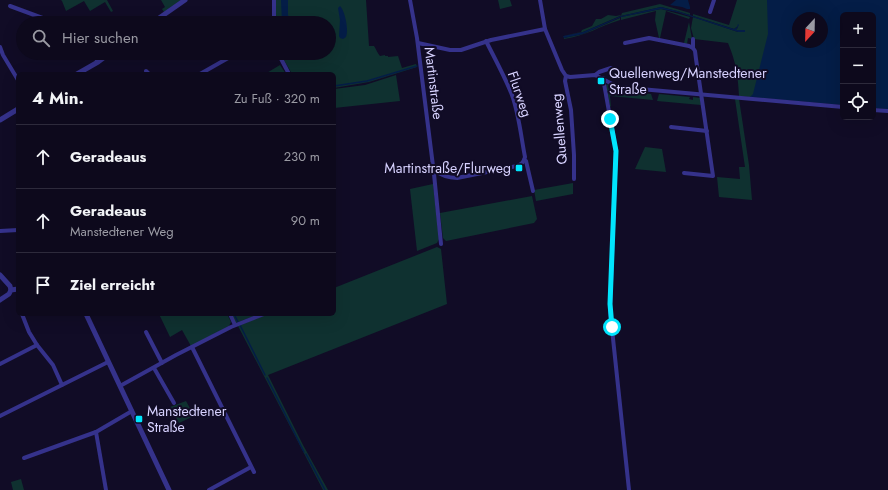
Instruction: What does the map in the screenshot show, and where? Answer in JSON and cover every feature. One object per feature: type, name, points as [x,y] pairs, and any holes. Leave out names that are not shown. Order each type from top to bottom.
[{"type":"street","points":[[162,16],[185,0]]},
{"type":"street","points":[[274,0],[274,16]]},
{"type":"street","name":"Martinstraße","points":[[410,0],[418,43],[441,244]]},
{"type":"street","name":"Quellenweg","points":[[540,0],[545,30],[563,73],[566,76],[570,77],[596,74],[611,68]]},
{"type":"street","points":[[710,12],[714,0]]},
{"type":"street","points":[[10,6],[37,16]]},
{"type":"street","points":[[418,43],[455,50],[545,30]]},
{"type":"street","points":[[625,43],[649,38],[693,48]]},
{"type":"street","points":[[684,173],[713,176],[695,51],[693,48],[693,39]]},
{"type":"street","name":"Flurweg","points":[[486,42],[512,96],[520,131],[524,159],[528,168],[532,191]]},
{"type":"street","points":[[0,47],[2,57],[16,77]]},
{"type":"street","points":[[80,72],[101,60]]},
{"type":"street","points":[[204,72],[225,60]]},
{"type":"street","points":[[282,60],[288,72]]},
{"type":"street","points":[[596,74],[618,87],[840,107]]},
{"type":"street","name":"Quellenweg","points":[[566,76],[565,81],[571,110],[574,179]]},
{"type":"street","points":[[603,78],[616,151],[610,310],[629,490]]},
{"type":"street","points":[[0,120],[16,110]]},
{"type":"street","points":[[876,110],[888,111]]},
{"type":"street","points":[[671,127],[707,131]]},
{"type":"street","points":[[433,168],[450,178],[457,178],[517,166],[522,163],[524,159]]},
{"type":"street","points":[[0,231],[16,230]]},
{"type":"street","points":[[0,275],[10,286],[11,290]]},
{"type":"street","points":[[0,300],[9,294],[11,290],[16,289]]},
{"type":"street","points":[[23,316],[37,345],[53,365],[62,385]]},
{"type":"street","points":[[87,316],[169,490]]},
{"type":"street","points":[[231,316],[235,325]]},
{"type":"street","points":[[120,386],[235,325],[259,316]]},
{"type":"street","points":[[146,332],[162,363]]},
{"type":"street","points":[[0,364],[37,345]]},
{"type":"street","points":[[192,347],[254,472]]},
{"type":"street","points":[[0,416],[108,362]]},
{"type":"street","points":[[154,368],[174,404]]},
{"type":"street","points":[[24,458],[96,432],[132,411]]},
{"type":"street","points":[[96,432],[106,490]]},
{"type":"street","points":[[209,490],[251,467]]},
{"type":"green space","points":[[61,0],[107,0],[113,11],[111,12],[105,2],[90,11],[84,1],[66,11]]},
{"type":"green space","points":[[161,0],[181,0],[164,12],[162,9],[165,7]]},
{"type":"green space","points":[[276,0],[366,0],[369,46],[374,46],[380,56],[398,56],[402,68],[416,64],[417,67],[369,82],[336,88],[336,72],[291,72],[284,60],[336,60],[336,16],[276,16]]},
{"type":"green space","points":[[498,0],[510,0],[512,6],[500,9]]},
{"type":"green space","points":[[737,0],[888,0],[876,12],[840,12],[840,46],[750,97],[739,96],[736,69],[728,43],[694,39],[691,28],[693,17],[738,32],[745,32],[745,30],[735,30],[738,26],[734,29],[693,16],[693,14],[729,25]]},
{"type":"green space","points":[[660,4],[690,13],[690,15],[661,7],[621,16],[622,13]]},
{"type":"green space","points":[[661,9],[690,17],[689,19],[666,11],[660,38],[655,20],[656,11],[621,20],[621,17]]},
{"type":"green space","points":[[608,15],[621,15],[583,32],[563,36],[581,32],[582,30],[592,26],[596,19],[601,19]]},
{"type":"green space","points":[[620,18],[620,20],[586,33],[572,38],[564,39],[583,34]]},
{"type":"green space","points":[[689,22],[692,39],[688,38],[687,44],[684,43]]},
{"type":"green space","points":[[280,65],[285,72],[268,72]]},
{"type":"green space","points":[[396,75],[400,101],[336,108],[336,89],[365,85]]},
{"type":"green space","points":[[608,84],[620,91],[651,94],[653,100],[610,96],[611,107],[606,85]]},
{"type":"green space","points":[[659,94],[690,97],[689,99],[693,100],[693,97],[700,98],[701,105],[657,101]]},
{"type":"green space","points":[[735,99],[739,99],[749,165],[752,200],[719,197],[717,177],[740,179],[739,167],[745,167]]},
{"type":"green space","points":[[645,147],[662,149],[666,172],[635,169]]},
{"type":"green space","points":[[573,183],[573,194],[536,201],[534,190]]},
{"type":"green space","points":[[433,184],[439,239],[437,243],[417,251],[410,189]]},
{"type":"green space","points":[[532,196],[537,219],[534,223],[446,241],[443,238],[440,213]]},
{"type":"green space","points":[[437,247],[441,249],[447,304],[268,375],[303,445],[328,490],[323,490],[238,326],[263,316],[336,316],[336,287]]},
{"type":"green space","points":[[160,316],[228,316],[231,322],[229,326],[191,346],[182,330],[170,337]]},
{"type":"green space","points":[[232,316],[254,316],[236,323]]},
{"type":"green space","points":[[186,401],[194,416],[179,423],[170,407]]},
{"type":"green space","points":[[21,479],[24,490],[13,490],[11,482]]},
{"type":"water","points":[[281,0],[288,0],[288,16],[282,16]]},
{"type":"water","points":[[676,0],[688,0],[690,9],[670,5]]},
{"type":"water","points":[[767,0],[888,0],[888,109],[876,108],[876,12],[840,12],[840,105],[750,97],[753,94],[768,34]]},
{"type":"water","points":[[340,6],[345,16],[347,25],[347,34],[343,39],[339,36],[340,20],[338,8]]},
{"type":"water","points":[[661,7],[734,29],[738,24],[739,25],[736,30],[745,30],[745,32],[738,32],[677,12],[661,9],[621,17],[583,34],[564,38],[563,36],[583,32],[621,16]]},
{"type":"waterway","points":[[336,86],[367,81],[417,66]]},
{"type":"waterway","points":[[235,316],[238,322]]},
{"type":"waterway","points":[[240,325],[265,375]]},
{"type":"waterway","points":[[267,378],[304,452]]},
{"type":"waterway","points":[[306,454],[325,490]]},
{"type":"place","name":"Quellenweg/Manstedtener Straße","points":[[601,81]]},
{"type":"place","name":"Martinstraße/Flurweg","points":[[519,168]]},
{"type":"place","name":"Manstedtener Straße","points":[[139,419]]},
{"type":"route","points":[[610,119],[616,151],[610,304],[612,327]]}]
